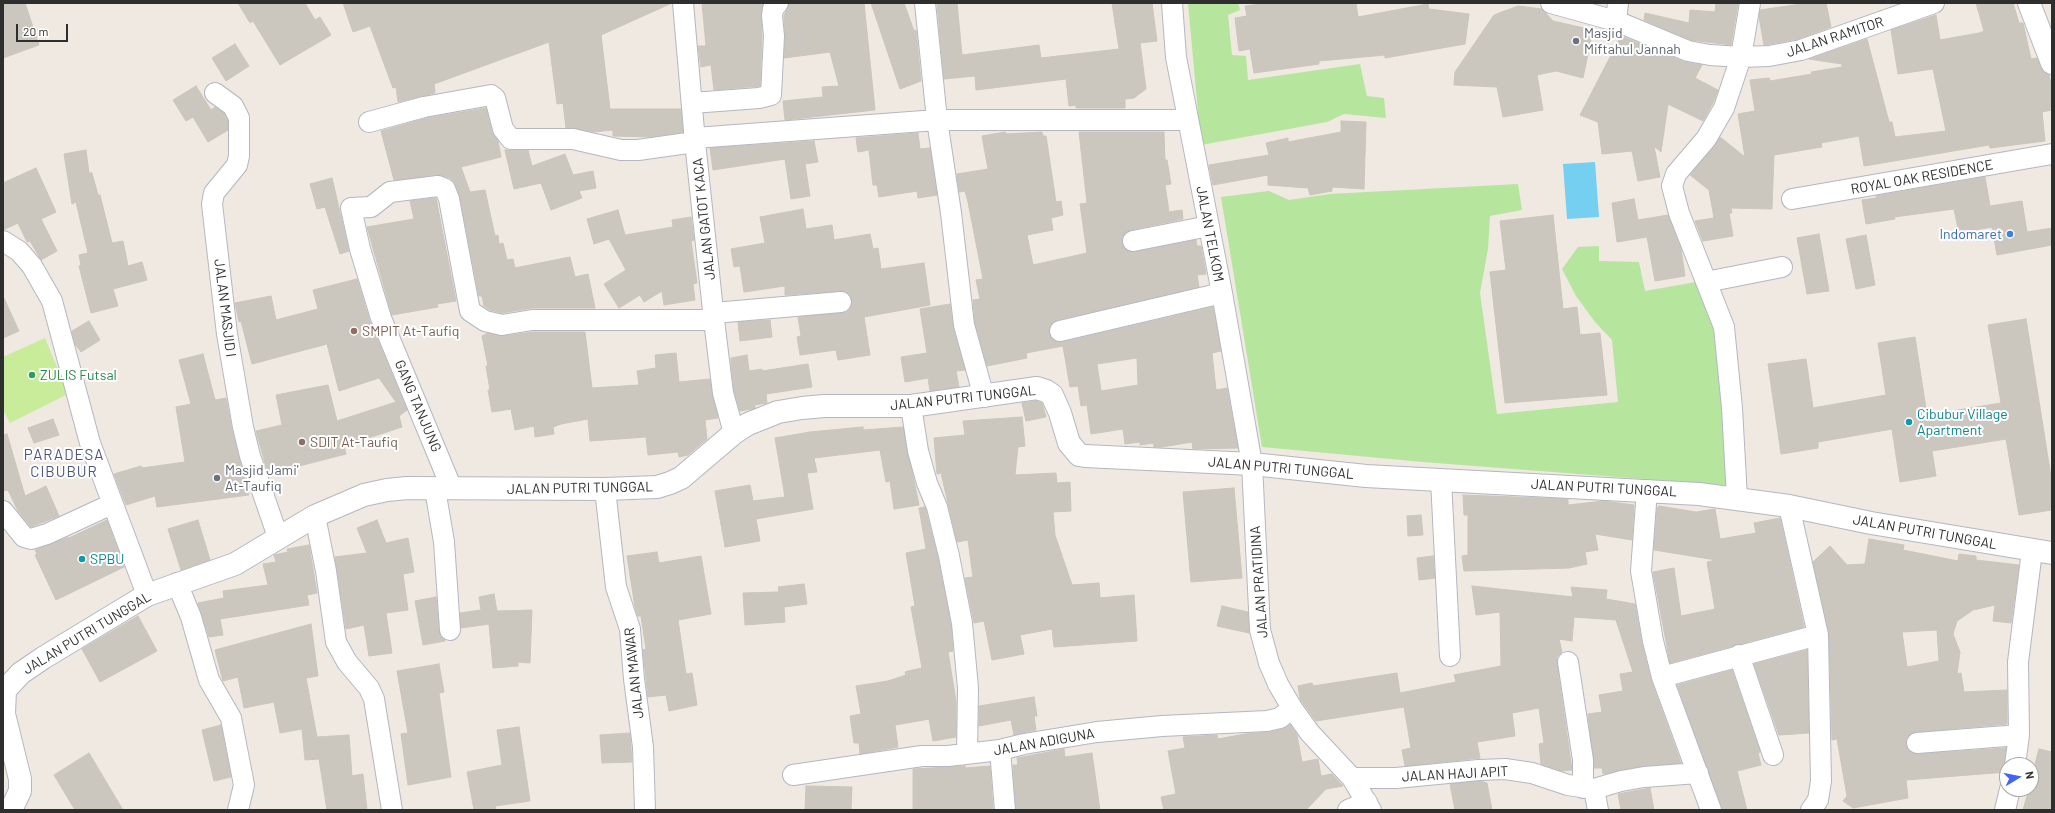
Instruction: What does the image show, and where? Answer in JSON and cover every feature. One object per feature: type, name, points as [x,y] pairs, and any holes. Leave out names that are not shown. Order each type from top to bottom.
[{"type":"street","name":"JALAN GATOT KACA","points":[[683,3],[695,140],[723,393],[734,433]]},
{"type":"street","points":[[692,103],[759,98],[771,95],[774,36],[772,16],[773,9],[778,3]]},
{"type":"street","points":[[925,3],[937,120],[951,212],[964,325],[984,397]]},
{"type":"street","name":"JALAN TELKOM","points":[[1172,3],[1176,57],[1222,293],[1252,464]]},
{"type":"street","name":"JALAN RAMITOR","points":[[1551,3],[1617,12],[1688,51],[1710,56],[1741,57],[1769,56],[1801,50],[1934,3]]},
{"type":"street","points":[[1737,498],[1732,408],[1724,327],[1674,200],[1672,186],[1676,174],[1706,139],[1715,126],[1724,108],[1741,57],[1750,3]]},
{"type":"street","points":[[2029,3],[2052,63]]},
{"type":"street","name":"JALAN MASJID I","points":[[215,93],[233,106],[239,118],[239,156],[236,165],[214,193],[212,204],[227,334],[243,427],[250,456],[278,537]]},
{"type":"street","points":[[369,122],[424,107],[491,95],[495,98],[503,129],[511,139],[573,140],[621,150],[638,150],[695,140],[937,120],[1188,120]]},
{"type":"street","name":"ROYAL OAK RESIDENCE","points":[[1792,199],[2052,154]]},
{"type":"street","name":"GANG TANJUNG","points":[[450,630],[444,542],[444,489],[381,318],[360,249],[351,208],[371,207],[390,192],[438,186],[445,189],[449,198],[470,311],[485,321],[502,325],[532,320],[714,316]]},
{"type":"street","points":[[1133,241],[1209,226]]},
{"type":"street","points":[[3,241],[19,251],[32,266],[52,301],[83,419],[112,504],[147,595]]},
{"type":"street","points":[[1706,282],[1782,267]]},
{"type":"street","points":[[1060,331],[1222,293]]},
{"type":"street","points":[[714,316],[841,302]]},
{"type":"street","name":"JALAN PUTRI TUNGGAL","points":[[11,810],[20,791],[20,779],[4,714],[4,690],[21,673],[43,658],[147,595],[177,583],[220,571],[235,564],[315,516],[344,502],[371,493],[394,489],[558,488],[605,490],[649,487],[670,483],[681,478],[734,433],[760,418],[778,412],[802,408],[911,406],[984,397],[1037,388],[1046,390],[1055,401],[1069,443],[1079,455],[1085,456],[1252,464],[1366,476],[1647,490],[1737,498],[1789,506],[1871,523],[2042,552]]},
{"type":"street","points":[[911,406],[918,451],[927,483],[937,507],[949,556],[962,623],[968,688],[967,754]]},
{"type":"street","name":"JALAN PRATIDINA","points":[[1252,464],[1260,630],[1269,663],[1278,684],[1292,708],[1310,733],[1352,778],[1369,806]]},
{"type":"street","points":[[1441,480],[1450,656]]},
{"type":"street","name":"JALAN MAWAR","points":[[605,490],[616,587],[630,629],[634,679],[643,747],[645,810]]},
{"type":"street","points":[[1647,490],[1641,571],[1653,641],[1662,677],[1711,810]]},
{"type":"street","points":[[3,511],[24,537],[31,539],[47,534],[112,504]]},
{"type":"street","points":[[1789,506],[1818,635],[1821,781],[1818,800],[1811,810]]},
{"type":"street","points":[[315,516],[326,571],[336,642],[347,662],[369,688],[374,699],[392,810]]},
{"type":"street","points":[[2015,757],[2019,735],[2018,662],[2042,552]]},
{"type":"street","points":[[177,583],[192,617],[209,680],[231,718],[244,785],[238,810]]},
{"type":"street","points":[[1662,677],[1739,655],[1818,635]]},
{"type":"street","points":[[1739,655],[1773,755]]},
{"type":"street","points":[[1568,662],[1583,760],[1589,789],[1598,810]]},
{"type":"street","name":"JALAN ADIGUNA","points":[[793,775],[896,759],[1000,750],[1064,736],[1104,731],[1162,726],[1267,721],[1280,718],[1292,708]]},
{"type":"street","points":[[1918,743],[2019,735]]},
{"type":"street","points":[[1000,750],[1005,810]]},
{"type":"street","name":"JALAN HAJI APIT","points":[[1352,778],[1396,778],[1505,769],[1532,774],[1589,789]]},
{"type":"street","points":[[1589,789],[1644,777],[1698,773]]},
{"type":"street","points":[[2005,810],[2008,797]]},
{"type":"street","points":[[1348,810],[1369,806]]},
{"type":"green space","points":[[1188,3],[1238,3],[1240,10],[1228,15],[1232,55],[1246,56],[1248,80],[1360,64],[1367,96],[1384,98],[1386,118],[1344,114],[1327,122],[1201,145]]},
{"type":"green space","points":[[1518,184],[1522,210],[1490,216],[1488,249],[1480,293],[1497,414],[1618,402],[1612,340],[1595,322],[1576,296],[1562,269],[1578,247],[1599,246],[1599,261],[1639,262],[1645,291],[1707,280],[1734,486],[1423,462],[1262,447],[1221,197],[1269,191],[1289,200],[1330,194]]},
{"type":"green space","name":"ZULIS Futsal","points":[[45,338],[68,394],[10,423],[3,410],[3,357]]},
{"type":"water","points":[[1595,162],[1599,217],[1567,219],[1563,164]]},
{"type":"building","points":[[3,3],[25,3],[39,45],[3,58]]},
{"type":"building","points":[[238,3],[305,3],[315,20],[320,17],[331,35],[280,65],[253,21],[250,23]]},
{"type":"building","points":[[343,3],[672,3],[601,35],[610,109],[681,109],[683,132],[650,137],[613,136],[613,130],[593,132],[566,128],[563,103],[557,104],[549,42],[434,84],[435,93],[398,102],[396,87],[393,88],[370,26],[353,32]]},
{"type":"building","points":[[702,3],[764,3],[761,15],[762,36],[760,86],[714,90],[711,65],[701,67],[698,46],[706,46]]},
{"type":"building","points":[[789,3],[864,3],[875,110],[785,120],[783,101],[823,97],[822,87],[839,86],[830,52],[784,58],[784,16]]},
{"type":"building","points":[[871,3],[904,3],[914,31],[916,30],[921,81],[900,89]]},
{"type":"building","points":[[937,3],[957,3],[962,55],[1039,45],[1041,58],[1119,49],[1112,3],[1152,3],[1157,41],[1140,43],[1146,89],[1134,98],[1125,99],[1125,108],[1076,108],[1076,105],[1069,106],[1066,79],[976,90],[975,76],[944,79]]},
{"type":"building","points":[[1270,3],[1356,3],[1358,17],[1428,4],[1429,9],[1469,14],[1465,44],[1385,58],[1385,55],[1319,61],[1319,64],[1254,73],[1250,49],[1239,51],[1235,18],[1247,16],[1245,6]]},
{"type":"building","points":[[1716,3],[1738,3],[1731,45],[1691,40],[1644,20],[1645,13],[1689,23],[1690,10],[1715,12]]},
{"type":"building","points":[[1808,3],[1826,3],[1831,27],[1798,39],[1764,45],[1759,17],[1760,10]]},
{"type":"building","points":[[1976,3],[2013,3],[2019,23],[2023,23],[2031,59],[2037,58],[2041,68],[2049,75],[2052,88],[2052,110],[2042,112],[2045,141],[1990,148],[1989,145],[1864,166],[1859,136],[1821,143],[1822,147],[1774,155],[1772,209],[1731,208],[1732,213],[1729,213],[1733,236],[1703,241],[1695,221],[1714,218],[1709,190],[1690,175],[1720,137],[1745,157],[1738,114],[1755,111],[1750,80],[1769,78],[1770,81],[1842,67],[1842,64],[1809,59],[1867,39],[1889,122],[1892,122],[1895,137],[1946,131],[1933,69],[1898,74],[1891,30],[1936,15],[1940,40],[1979,33],[1984,31]]},
{"type":"building","points":[[1518,6],[1542,9],[1553,21],[1593,30],[1583,78],[1556,71],[1537,75],[1543,110],[1503,117],[1497,87],[1454,85],[1455,72],[1494,15]]},
{"type":"building","points":[[1621,36],[1684,62],[1702,65],[1695,78],[1718,90],[1703,121],[1668,104],[1661,152],[1654,146],[1660,177],[1638,181],[1632,151],[1602,154],[1598,122],[1580,115]]},
{"type":"building","points":[[235,44],[249,66],[226,81],[212,58]]},
{"type":"building","points":[[196,86],[211,110],[215,107],[224,113],[228,121],[228,130],[208,142],[193,117],[186,121],[173,100]]},
{"type":"building","points":[[486,108],[492,132],[498,141],[501,157],[461,167],[470,192],[485,190],[495,236],[498,235],[499,244],[503,243],[507,260],[513,259],[515,268],[570,257],[575,277],[588,274],[595,308],[532,308],[502,313],[490,310],[484,306],[482,296],[479,296],[460,197],[455,184],[450,178],[437,175],[394,180],[381,131],[427,118]]},
{"type":"building","points":[[1341,121],[1366,122],[1364,189],[1332,187],[1332,191],[1310,195],[1308,188],[1268,185],[1268,175],[1213,185],[1209,165],[1269,155],[1266,143],[1288,138],[1288,142],[1341,132]]},
{"type":"building","points":[[1005,132],[1006,134],[1042,132],[1043,136],[1046,136],[1056,202],[1061,201],[1063,215],[1051,218],[1053,230],[1027,235],[1033,265],[1087,253],[1080,204],[1087,203],[1079,132],[1164,132],[1165,160],[1167,160],[1171,184],[1165,185],[1169,212],[1182,210],[1183,219],[1130,230],[1122,237],[1122,244],[1125,249],[1135,252],[1196,240],[1197,246],[1201,246],[1206,274],[1197,275],[1199,287],[1057,320],[1052,323],[1049,333],[1052,339],[1063,342],[1213,307],[1221,351],[1212,353],[1216,390],[1227,388],[1238,448],[1193,449],[1192,442],[1162,447],[1154,447],[1153,443],[1140,445],[1140,442],[1125,444],[1123,429],[1091,434],[1087,405],[1081,406],[1078,386],[1070,387],[1063,346],[1026,353],[1027,358],[987,366],[975,323],[973,300],[980,299],[976,280],[983,279],[968,202],[965,191],[959,192],[957,174],[988,169],[982,136]],"holes":[[[1137,358],[1138,385],[1101,391],[1097,364]]]},
{"type":"building","points":[[918,133],[920,149],[930,148],[937,195],[918,198],[917,191],[879,197],[877,185],[873,185],[869,150],[858,152],[856,138]]},
{"type":"building","points":[[814,141],[818,162],[805,164],[810,196],[791,199],[785,159],[713,170],[710,148]]},
{"type":"building","points":[[86,150],[89,173],[92,173],[98,195],[100,195],[112,243],[123,241],[128,266],[142,262],[147,280],[113,289],[118,306],[91,313],[79,266],[81,265],[79,255],[88,253],[76,202],[72,204],[64,154]]},
{"type":"building","points":[[505,150],[528,150],[532,166],[565,154],[573,175],[593,171],[596,188],[579,191],[582,198],[551,210],[541,183],[514,189]]},
{"type":"building","points":[[36,168],[56,212],[41,219],[57,251],[41,260],[30,241],[27,242],[18,223],[3,230],[3,183]]},
{"type":"building","points":[[1985,177],[1990,206],[2022,201],[2027,232],[2052,228],[2052,245],[1997,255],[1992,227],[1959,233],[1954,209],[1894,217],[1895,219],[1866,224],[1862,200],[1876,198],[1876,196]]},
{"type":"building","points":[[332,178],[349,251],[340,254],[325,207],[317,209],[310,184]]},
{"type":"building","points":[[436,198],[456,301],[437,304],[438,307],[392,315],[367,227],[414,219],[410,201]]},
{"type":"building","points":[[1634,199],[1638,220],[1668,215],[1681,249],[1685,276],[1655,281],[1647,237],[1617,242],[1612,203]]},
{"type":"building","points":[[803,209],[806,229],[832,225],[834,240],[870,234],[873,249],[878,248],[881,269],[924,263],[930,305],[864,317],[870,355],[838,360],[836,350],[800,355],[797,337],[801,336],[798,317],[847,312],[851,307],[852,301],[851,296],[846,292],[840,291],[785,295],[785,286],[744,292],[740,266],[734,267],[731,249],[765,243],[760,217]]},
{"type":"building","points":[[618,210],[625,235],[673,227],[672,220],[691,217],[694,240],[691,241],[697,283],[693,284],[695,300],[664,305],[662,291],[644,302],[640,295],[619,308],[604,284],[626,270],[609,239],[594,244],[587,219]]},
{"type":"building","points":[[1553,215],[1563,309],[1577,307],[1580,335],[1600,333],[1607,395],[1505,403],[1490,272],[1506,270],[1500,221]]},
{"type":"building","points":[[1819,234],[1829,291],[1807,294],[1797,238]]},
{"type":"building","points":[[1866,235],[1875,285],[1856,289],[1846,239]]},
{"type":"building","points":[[357,279],[370,322],[407,410],[399,416],[402,427],[344,446],[346,454],[268,474],[256,431],[282,425],[276,395],[328,385],[337,421],[396,402],[379,378],[339,391],[327,344],[252,364],[241,321],[239,322],[235,303],[271,296],[276,320],[318,309],[313,290]]},
{"type":"building","points":[[3,296],[19,331],[3,338]]},
{"type":"building","points":[[950,304],[953,328],[965,370],[956,371],[959,387],[930,391],[928,378],[905,382],[901,357],[927,353],[920,309]]},
{"type":"building","name":"Cibubur Village Apartment","points":[[2026,319],[2052,483],[2052,510],[2019,515],[2006,439],[1932,451],[1936,476],[1900,482],[1892,429],[1818,442],[1818,448],[1781,454],[1768,364],[1806,359],[1813,408],[1886,395],[1878,343],[1915,337],[1927,415],[2001,403],[1988,325]]},
{"type":"building","points":[[770,320],[772,337],[740,341],[738,322]]},
{"type":"building","points":[[89,321],[100,340],[81,352],[75,344],[72,331]]},
{"type":"building","points":[[533,332],[585,332],[592,388],[639,385],[637,371],[656,368],[655,355],[676,353],[679,382],[710,379],[718,418],[705,420],[707,439],[688,455],[679,457],[678,452],[648,455],[646,437],[590,441],[588,419],[561,424],[553,427],[554,434],[535,437],[534,426],[515,430],[511,409],[492,412],[488,390],[490,390],[486,366],[488,366],[482,336],[488,333],[504,336]]},
{"type":"building","points":[[203,354],[215,400],[226,398],[232,430],[249,495],[157,507],[155,496],[126,505],[114,474],[141,466],[142,468],[185,462],[176,407],[191,404],[179,360]]},
{"type":"building","points":[[747,355],[749,371],[762,369],[762,371],[808,364],[812,387],[766,394],[767,403],[755,405],[755,408],[752,409],[740,411],[734,391],[731,358]]},
{"type":"building","points":[[1036,401],[1042,403],[1046,417],[1026,421],[1022,403]]},
{"type":"building","points":[[1022,417],[1025,446],[1018,447],[1015,475],[1056,473],[1057,483],[1070,482],[1071,511],[1053,512],[1055,535],[1072,585],[1099,583],[1100,598],[1134,595],[1137,641],[1054,647],[1052,629],[1020,635],[1024,654],[992,660],[984,621],[974,623],[965,578],[973,577],[968,540],[957,542],[941,473],[937,474],[934,438],[965,435],[963,421]]},
{"type":"building","points":[[53,419],[59,435],[34,443],[28,428]]},
{"type":"building","points":[[863,427],[863,430],[903,427],[919,505],[894,509],[890,481],[886,482],[880,450],[814,458],[817,472],[807,473],[813,509],[756,519],[760,541],[725,547],[715,491],[750,485],[753,501],[785,497],[775,438],[810,432]]},
{"type":"building","points":[[7,434],[25,496],[46,486],[59,516],[31,527],[18,511],[8,490],[3,491],[3,435]]},
{"type":"building","points":[[1234,488],[1242,578],[1191,582],[1183,492]]},
{"type":"building","points":[[1463,495],[1568,499],[1568,505],[1604,501],[1634,505],[1632,540],[1595,534],[1598,550],[1585,552],[1587,564],[1569,568],[1464,571],[1462,556],[1468,555],[1468,515],[1464,515]]},
{"type":"building","points":[[1659,506],[1696,512],[1715,509],[1720,539],[1756,533],[1754,523],[1780,518],[1804,627],[1670,663],[1653,572],[1674,568],[1681,616],[1715,609],[1707,562],[1716,560],[1654,550],[1657,508]]},
{"type":"building","points":[[925,507],[938,558],[951,625],[953,651],[948,652],[956,701],[956,737],[933,741],[929,719],[895,725],[898,747],[860,754],[859,743],[854,743],[850,716],[861,714],[856,686],[888,681],[906,675],[905,672],[922,668],[911,607],[915,606],[906,553],[926,549],[919,508]]},
{"type":"building","points":[[1421,515],[1423,535],[1408,536],[1407,516]]},
{"type":"building","name":"SPBU","points":[[107,520],[124,567],[56,600],[35,555],[37,554],[35,550],[69,538]]},
{"type":"building","points":[[198,520],[210,560],[181,570],[168,529]]},
{"type":"building","points":[[377,520],[386,543],[408,538],[414,572],[403,574],[408,610],[386,613],[392,653],[369,656],[364,625],[346,629],[335,557],[367,553],[357,528]]},
{"type":"building","points":[[1869,539],[1904,545],[1903,550],[1958,561],[1959,554],[1976,556],[1976,560],[2019,565],[2011,623],[1993,621],[1995,605],[1973,610],[1957,621],[1953,634],[1960,652],[1957,674],[1961,673],[1964,692],[2007,690],[2007,724],[1916,732],[1910,734],[1906,744],[1908,750],[1918,754],[2006,748],[2005,757],[1999,757],[1999,773],[1906,780],[1908,798],[1853,808],[1843,801],[1847,796],[1837,739],[1832,740],[1829,633],[1813,562],[1830,546],[1847,565],[1865,564]],"holes":[[[1937,630],[1939,661],[1907,667],[1902,632]]]},
{"type":"building","points":[[309,545],[317,593],[307,595],[309,605],[220,619],[223,635],[209,637],[198,603],[224,598],[223,591],[268,585],[263,564],[276,562],[274,555],[288,552],[287,549]]},
{"type":"building","points":[[657,552],[659,563],[701,556],[711,614],[678,620],[686,674],[692,673],[697,705],[669,711],[666,695],[648,697],[643,650],[646,649],[641,616],[638,616],[635,607],[627,556]]},
{"type":"building","points":[[1433,556],[1435,578],[1419,580],[1417,558]]},
{"type":"building","points":[[804,584],[807,604],[784,607],[785,622],[745,625],[743,593],[779,592],[778,587]]},
{"type":"building","points":[[1472,586],[1573,597],[1571,587],[1607,590],[1606,599],[1635,604],[1642,644],[1651,680],[1681,763],[1642,766],[1603,774],[1602,768],[1594,768],[1588,714],[1602,712],[1599,695],[1623,691],[1620,674],[1633,672],[1616,620],[1574,617],[1572,641],[1559,639],[1562,652],[1557,657],[1557,664],[1572,770],[1561,771],[1541,764],[1539,744],[1544,743],[1539,708],[1512,713],[1515,736],[1477,742],[1480,758],[1405,766],[1402,750],[1411,748],[1404,707],[1316,721],[1300,699],[1298,686],[1312,683],[1313,686],[1397,673],[1400,693],[1456,682],[1454,675],[1501,666],[1500,612],[1476,615]]},
{"type":"building","points":[[494,594],[497,611],[532,610],[530,663],[518,662],[518,666],[493,668],[489,624],[461,628],[460,613],[481,610],[479,597]]},
{"type":"building","points":[[436,597],[439,631],[445,641],[423,645],[415,601]]},
{"type":"building","points":[[1222,606],[1248,612],[1249,633],[1217,626]]},
{"type":"building","points":[[138,616],[157,651],[100,682],[82,649]]},
{"type":"building","points":[[311,624],[318,676],[306,678],[317,737],[349,735],[352,776],[363,774],[367,810],[327,810],[319,759],[305,760],[302,729],[280,733],[274,702],[244,708],[238,677],[223,681],[215,650]]},
{"type":"building","points":[[1807,650],[1809,733],[1779,735],[1754,664]]},
{"type":"building","points":[[439,664],[444,692],[439,693],[451,777],[408,785],[401,734],[408,733],[397,671]]},
{"type":"building","points":[[1732,670],[1760,752],[1758,753],[1761,765],[1737,771],[1747,810],[1722,810],[1677,685]]},
{"type":"building","points":[[1034,697],[1037,716],[1034,716],[1036,730],[1014,735],[1011,720],[979,726],[979,706]]},
{"type":"building","points":[[221,725],[231,777],[214,781],[202,730]]},
{"type":"building","points":[[1290,725],[1297,735],[1302,762],[1318,759],[1321,776],[1332,774],[1343,786],[1326,789],[1306,810],[1164,810],[1161,797],[1176,794],[1168,751],[1185,748],[1183,737],[1217,735],[1218,739],[1245,734],[1270,732],[1283,729]]},
{"type":"building","points":[[519,727],[530,801],[495,806],[496,810],[474,810],[467,772],[502,765],[497,730]]},
{"type":"building","points":[[630,733],[632,762],[602,763],[600,735]]},
{"type":"building","points":[[1064,749],[1065,757],[1092,753],[1100,810],[1016,810],[1013,765],[1018,765],[1017,758]]},
{"type":"building","points":[[2039,749],[2052,752],[2052,810],[2023,810],[2027,797],[2039,797],[2039,757],[2037,757]]},
{"type":"building","points":[[89,753],[123,810],[75,810],[54,775]]},
{"type":"building","points":[[965,766],[965,768],[990,766],[993,810],[913,810],[913,769]]},
{"type":"building","points":[[1480,781],[1487,783],[1492,810],[1455,810],[1450,784]]},
{"type":"building","points":[[806,786],[852,787],[851,810],[805,810]]},
{"type":"building","points":[[1650,788],[1654,810],[1621,810],[1618,794]]},
{"type":"place","name":"Masjid Miftahul Jannah","points":[[1576,41]]},
{"type":"place","name":"Indomaret","points":[[2010,234]]},
{"type":"place","name":"SMPIT At-Taufiq","points":[[354,331]]},
{"type":"place","name":"ZULIS Futsal","points":[[32,375]]},
{"type":"place","name":"Cibubur Village Apartment","points":[[1909,422]]},
{"type":"place","name":"SDIT At-Taufiq","points":[[302,442]]},
{"type":"place","name":"Masjid Jami' At-Taufiq","points":[[217,478]]},
{"type":"place","name":"SPBU","points":[[82,559]]},
{"type":"district","name":"PARADESA CIBUBUR","points":[[64,464]]}]
